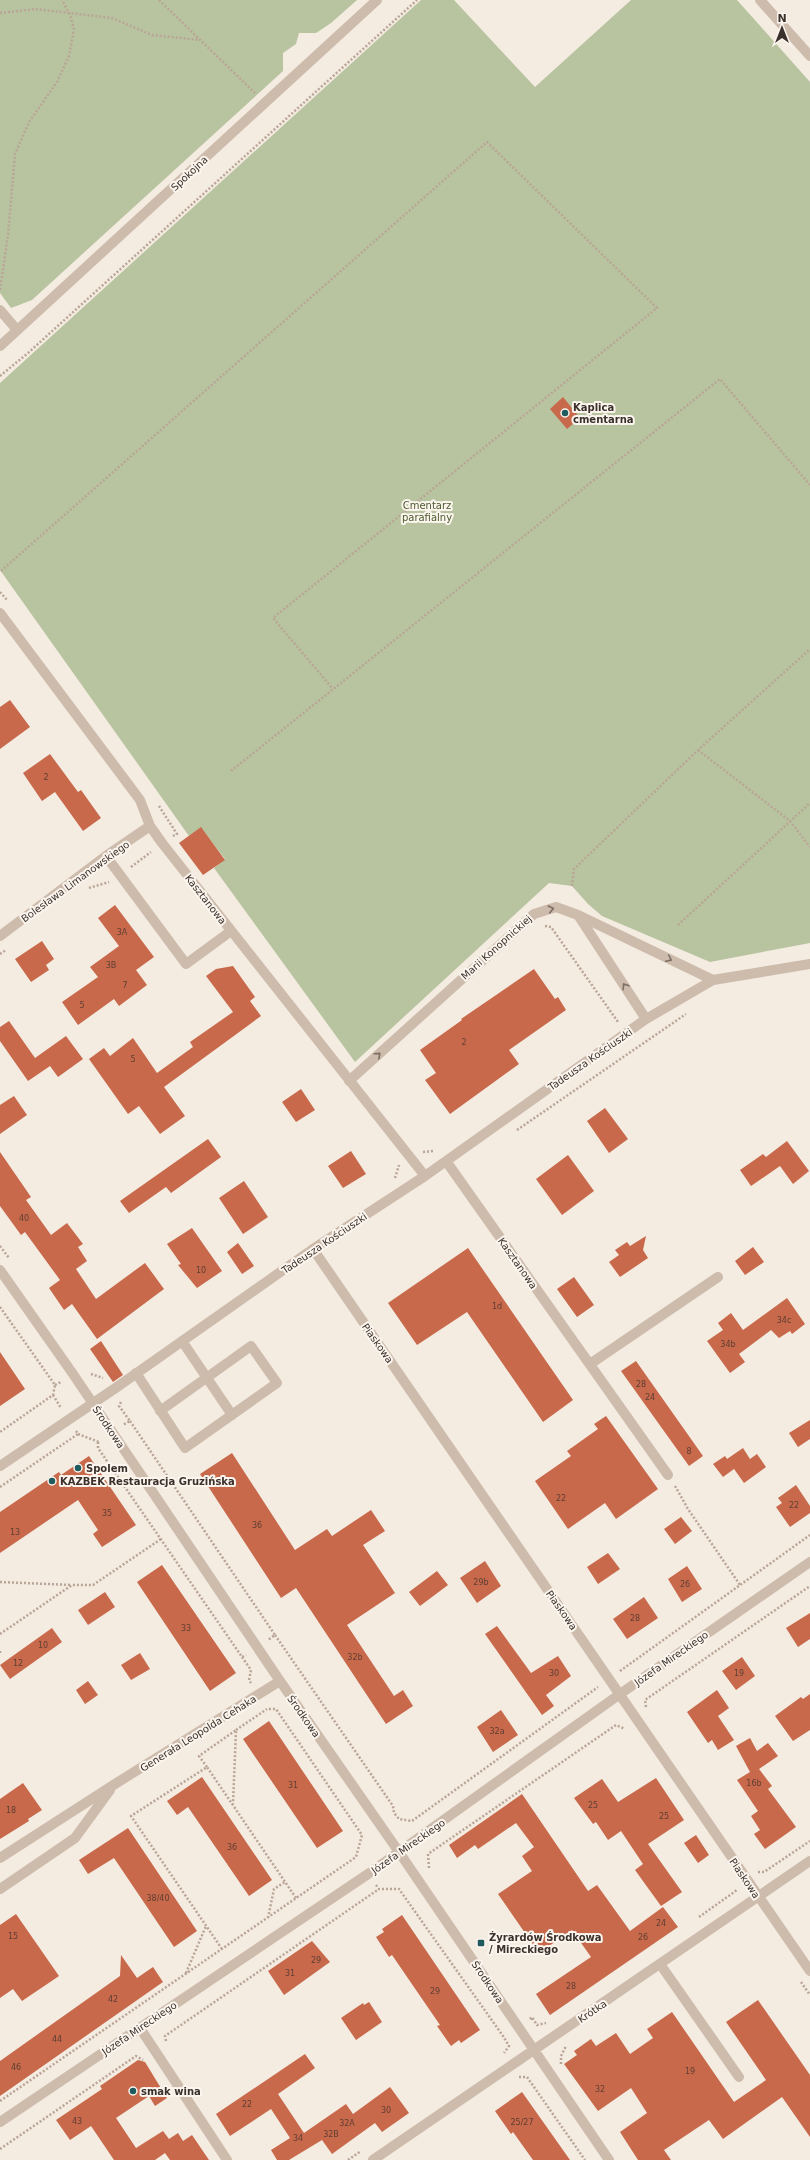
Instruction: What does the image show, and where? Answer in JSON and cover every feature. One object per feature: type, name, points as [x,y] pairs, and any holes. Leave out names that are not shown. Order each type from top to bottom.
[{"type":"street","name":"Spokojna","points":[[0,346],[377,0]]},
{"type":"street","points":[[760,0],[810,56]]},
{"type":"street","points":[[0,310],[17,330]]},
{"type":"street","name":"Kasztanowa","points":[[0,613],[140,800],[150,826],[162,843],[349,1081],[426,1176]]},
{"type":"street","name":"Bolesława Limanowskiego","points":[[0,936],[106,856],[150,826]]},
{"type":"street","points":[[106,856],[186,964],[231,931]]},
{"type":"street","name":"Marii Konopnickiej","points":[[349,1081],[534,914],[556,907],[578,915],[713,980]]},
{"type":"street","points":[[578,915],[646,1019],[713,980],[810,964]]},
{"type":"street","name":"Tadeusza Kościuszki","points":[[0,1466],[313,1249],[426,1176],[646,1019]]},
{"type":"street","name":"Kasztanowa","points":[[446,1162],[668,1475]]},
{"type":"street","name":"Piaskowa","points":[[313,1249],[810,1971]]},
{"type":"street","name":"Środkowa","points":[[0,1270],[92,1402],[280,1681],[399,1852],[609,2160]]},
{"type":"street","points":[[590,1364],[718,1277]]},
{"type":"street","points":[[182,1341],[208,1377],[232,1415]]},
{"type":"street","points":[[136,1373],[160,1411],[184,1448],[277,1383],[251,1346],[160,1411]]},
{"type":"street","name":"Józefa Mireckiego","points":[[0,2122],[399,1852],[620,1694],[810,1562]]},
{"type":"street","name":"Generała Leopolda Cehaka","points":[[0,1858],[280,1681]]},
{"type":"street","name":"Generała Leopolda Cehaka","points":[[0,1889],[74,1838],[115,1784]]},
{"type":"street","name":"Krótka","points":[[373,2160],[810,1861]]},
{"type":"street","points":[[660,1964],[739,2077]]},
{"type":"street","points":[[140,2028],[227,2160]]},
{"type":"path","points":[[0,290],[8,234],[15,154],[29,122],[57,82],[69,56],[74,29],[69,13],[62,0]]},
{"type":"path","points":[[160,0],[266,102]]},
{"type":"path","points":[[0,376],[34,348],[417,0]]},
{"type":"path","points":[[0,13],[36,9],[112,18],[152,35],[200,40]]},
{"type":"path","points":[[1,571],[487,142],[657,308],[273,618],[333,689]]},
{"type":"path","points":[[231,771],[720,379],[810,485]]},
{"type":"path","points":[[572,886],[574,869],[698,750],[810,648]]},
{"type":"path","points":[[698,750],[790,821],[810,846]]},
{"type":"path","points":[[678,925],[810,803]]},
{"type":"path","points":[[83,893],[89,888],[112,881],[162,843]]},
{"type":"path","points":[[538,926],[551,927],[618,1022]]},
{"type":"path","points":[[0,954],[6,949]]},
{"type":"path","points":[[669,1005],[679,1019]]},
{"type":"path","points":[[612,1027],[639,1008]]},
{"type":"path","points":[[420,1152],[436,1151]]},
{"type":"path","points":[[0,1307],[56,1385],[53,1395],[0,1432]]},
{"type":"path","points":[[668,1475],[688,1509],[740,1585]]},
{"type":"path","points":[[0,1582],[93,1585],[161,1539]]},
{"type":"path","points":[[0,1634],[72,1585]]},
{"type":"path","points":[[647,1713],[645,1700],[810,1586]]},
{"type":"path","points":[[275,1635],[392,1806],[394,1813]]},
{"type":"path","points":[[0,2101],[356,1857],[362,1835],[276,1709],[267,1709]]},
{"type":"path","points":[[429,1868],[428,1854],[616,1725],[625,1729]]},
{"type":"path","points":[[233,1805],[236,1730],[199,1756],[296,1898]]},
{"type":"path","points":[[207,1767],[131,1816],[222,1949]]},
{"type":"path","points":[[268,1918],[274,1890],[285,1882]]},
{"type":"path","points":[[698,1918],[736,1891],[737,1886]]},
{"type":"path","points":[[168,2047],[165,2036],[379,1889]]},
{"type":"path","points":[[399,1889],[502,2036],[508,2046],[500,2056],[508,2068],[515,2077],[527,2077],[584,2160]]},
{"type":"path","points":[[185,1974],[206,1926]]},
{"type":"path","points":[[0,2149],[136,2056],[146,2062]]},
{"type":"green space","points":[[0,0],[357,0],[331,23],[316,33],[299,33],[296,44],[283,53],[283,71],[32,300],[11,308],[0,293]]},
{"type":"green space","name":"Cmentarz parafialny","points":[[421,0],[454,0],[535,87],[631,0],[737,0],[810,82],[810,943],[710,962],[602,916],[588,904],[572,886],[549,883],[355,1062],[214,868],[225,859],[201,828],[189,836],[0,570],[0,383]]},
{"type":"building","name":"Kaplica cmentarna","points":[[563,397],[580,418],[567,429],[550,409]]},
{"type":"building","points":[[10,700],[30,727],[0,749],[0,707]]},
{"type":"building","points":[[50,754],[78,792],[81,790],[101,818],[83,831],[55,792],[42,801],[23,773]]},
{"type":"building","points":[[201,827],[225,860],[203,875],[179,843]]},
{"type":"building","points":[[115,905],[154,957],[136,970],[147,985],[119,1006],[114,999],[78,1025],[62,1002],[98,977],[90,967],[119,946],[98,918]]},
{"type":"building","points":[[42,941],[54,959],[46,965],[49,970],[31,982],[15,959]]},
{"type":"building","points":[[233,966],[255,997],[250,1001],[261,1016],[164,1087],[185,1116],[160,1134],[139,1106],[128,1114],[89,1059],[104,1048],[110,1056],[133,1038],[157,1073],[193,1047],[190,1042],[233,1012],[206,976],[216,969]]},
{"type":"building","points":[[534,969],[555,999],[558,997],[566,1010],[509,1050],[519,1064],[450,1114],[425,1080],[436,1073],[420,1050],[462,1020],[461,1019]]},
{"type":"building","points":[[9,1021],[35,1058],[66,1036],[83,1059],[58,1077],[50,1066],[28,1081],[0,1041],[0,1027]]},
{"type":"building","points":[[301,1089],[315,1110],[296,1122],[282,1102]]},
{"type":"building","points":[[14,1096],[27,1115],[0,1134],[0,1105]]},
{"type":"building","points":[[605,1108],[628,1139],[609,1153],[587,1121]]},
{"type":"building","points":[[208,1139],[221,1157],[171,1193],[166,1187],[129,1213],[120,1201]]},
{"type":"building","points":[[787,1141],[809,1171],[793,1184],[780,1166],[751,1186],[740,1170],[763,1154],[766,1157]]},
{"type":"building","points":[[351,1151],[366,1174],[343,1188],[328,1166]]},
{"type":"building","points":[[0,1152],[31,1197],[26,1200],[51,1235],[67,1223],[83,1244],[78,1247],[87,1261],[76,1269],[96,1299],[145,1263],[164,1289],[97,1339],[72,1304],[64,1310],[49,1288],[60,1280],[25,1232],[21,1235],[0,1206]]},
{"type":"building","points":[[568,1155],[594,1191],[562,1215],[536,1179]]},
{"type":"building","points":[[244,1181],[268,1217],[243,1234],[219,1198]]},
{"type":"building","points":[[192,1228],[222,1271],[197,1288],[178,1265],[181,1264],[167,1244]]},
{"type":"building","points":[[646,1236],[643,1250],[648,1258],[620,1277],[609,1262],[619,1255],[615,1250],[627,1242],[630,1246]]},
{"type":"building","points":[[238,1243],[254,1266],[242,1274],[227,1252]]},
{"type":"building","points":[[753,1247],[764,1262],[745,1275],[735,1261]]},
{"type":"building","points":[[468,1248],[573,1400],[543,1422],[467,1312],[417,1345],[388,1303]]},
{"type":"building","points":[[574,1277],[594,1305],[577,1317],[557,1289]]},
{"type":"building","points":[[787,1298],[805,1324],[792,1334],[790,1331],[779,1338],[771,1330],[739,1354],[745,1362],[730,1373],[707,1341],[723,1330],[718,1323],[731,1313],[743,1330]]},
{"type":"building","points":[[101,1341],[123,1375],[113,1382],[90,1349]]},
{"type":"building","points":[[0,1352],[25,1389],[0,1406]]},
{"type":"building","points":[[636,1361],[703,1456],[689,1466],[621,1371]]},
{"type":"building","points":[[606,1416],[658,1489],[616,1519],[605,1503],[568,1529],[535,1481],[571,1456],[567,1451],[598,1429],[594,1424]]},
{"type":"building","points":[[810,1420],[810,1439],[798,1447],[789,1433]]},
{"type":"building","points":[[743,1448],[750,1459],[757,1454],[766,1467],[744,1483],[727,1459]]},
{"type":"building","points":[[232,1453],[295,1550],[327,1529],[332,1536],[371,1510],[385,1531],[363,1545],[395,1593],[347,1625],[394,1696],[403,1690],[413,1706],[386,1724],[296,1588],[281,1598],[200,1474]]},
{"type":"building","points":[[89,1456],[136,1525],[102,1547],[93,1534],[98,1530],[78,1500],[0,1553],[0,1512],[59,1472],[61,1475]]},
{"type":"building","points":[[725,1456],[734,1469],[723,1477],[713,1464]]},
{"type":"building","points":[[796,1485],[810,1506],[810,1513],[790,1527],[776,1507],[782,1503],[778,1498]]},
{"type":"building","points":[[681,1517],[692,1531],[675,1544],[664,1529]]},
{"type":"building","points":[[608,1553],[620,1569],[598,1584],[587,1567]]},
{"type":"building","points":[[485,1561],[501,1586],[477,1603],[460,1578]]},
{"type":"building","points":[[162,1565],[236,1673],[210,1691],[137,1582]]},
{"type":"building","points":[[687,1566],[702,1589],[682,1602],[668,1579]]},
{"type":"building","points":[[437,1571],[448,1585],[420,1606],[409,1592]]},
{"type":"building","points":[[105,1592],[115,1607],[88,1625],[78,1610]]},
{"type":"building","points":[[644,1597],[658,1618],[627,1639],[613,1619]]},
{"type":"building","points":[[810,1613],[810,1639],[798,1647],[786,1628]]},
{"type":"building","points":[[497,1626],[531,1673],[558,1656],[571,1676],[546,1695],[554,1706],[542,1715],[485,1634]]},
{"type":"building","points":[[52,1628],[62,1642],[10,1679],[0,1665]]},
{"type":"building","points":[[140,1653],[150,1669],[131,1680],[121,1665]]},
{"type":"building","points":[[742,1657],[755,1676],[736,1690],[722,1671]]},
{"type":"building","points":[[88,1681],[98,1695],[85,1704],[76,1690]]},
{"type":"building","points":[[717,1690],[729,1708],[718,1716],[734,1740],[718,1750],[712,1740],[708,1743],[687,1712]]},
{"type":"building","points":[[810,1694],[810,1730],[793,1741],[775,1716],[801,1697],[803,1699]]},
{"type":"building","points":[[501,1710],[518,1735],[493,1752],[477,1727]]},
{"type":"building","points":[[269,1721],[343,1831],[317,1848],[243,1739]]},
{"type":"building","points":[[750,1738],[757,1751],[768,1743],[778,1756],[759,1769],[772,1786],[768,1789],[796,1827],[765,1849],[754,1834],[760,1830],[751,1816],[758,1811],[737,1780],[750,1772],[736,1746]]},
{"type":"building","points":[[202,1777],[272,1880],[249,1896],[188,1807],[177,1815],[167,1801]]},
{"type":"building","points":[[656,1778],[684,1820],[648,1844],[682,1892],[661,1906],[635,1870],[643,1864],[621,1831],[608,1840],[596,1822],[593,1824],[574,1798],[602,1779],[618,1802]]},
{"type":"building","points":[[23,1783],[42,1810],[28,1819],[29,1821],[0,1839],[0,1799]]},
{"type":"building","points":[[522,1794],[588,1891],[597,1885],[630,1931],[663,1907],[678,1927],[550,2015],[536,1994],[591,1957],[572,1930],[539,1953],[498,1894],[532,1871],[522,1856],[534,1847],[516,1823],[478,1849],[475,1845],[457,1858],[449,1845]]},
{"type":"building","points":[[128,1828],[197,1931],[174,1947],[114,1858],[88,1874],[79,1860]]},
{"type":"building","points":[[696,1835],[709,1855],[698,1863],[684,1843]]},
{"type":"building","points":[[16,1914],[59,1976],[22,2001],[13,1989],[0,1998],[0,1925]]},
{"type":"building","points":[[402,1915],[480,2030],[461,2043],[459,2040],[451,2046],[437,2026],[440,2025],[392,1955],[389,1957],[376,1937],[384,1932],[382,1929]]},
{"type":"building","points":[[312,1941],[330,1962],[284,1995],[268,1971]]},
{"type":"building","points":[[121,1955],[137,1978],[153,1967],[163,1982],[0,2096],[0,2061],[120,1976]]},
{"type":"building","points":[[758,2000],[810,2075],[810,2137],[782,2097],[723,2139],[709,2120],[664,2150],[671,2160],[638,2160],[620,2132],[647,2113],[631,2088],[598,2111],[564,2064],[577,2055],[574,2051],[591,2039],[596,2046],[616,2033],[630,2054],[653,2038],[647,2029],[672,2012],[734,2102],[766,2080],[726,2022]]},
{"type":"building","points":[[369,2002],[382,2022],[356,2040],[341,2018],[363,2003],[364,2005]]},
{"type":"building","points":[[305,2054],[315,2068],[278,2094],[304,2133],[346,2104],[353,2114],[390,2087],[409,2113],[382,2132],[375,2123],[332,2154],[322,2140],[289,2160],[277,2160],[271,2150],[290,2138],[271,2109],[230,2136],[216,2114]]},
{"type":"building","points":[[138,2060],[145,2062],[167,2098],[155,2106],[149,2096],[116,2118],[136,2148],[163,2131],[169,2139],[178,2133],[183,2141],[192,2135],[209,2160],[170,2160],[165,2153],[155,2160],[114,2160],[91,2126],[70,2140],[56,2120],[102,2089],[100,2086]]},
{"type":"building","points":[[522,2092],[570,2160],[533,2160],[513,2132],[511,2134],[495,2111]]},
{"type":"place","name":"Kaplica cmentarna","points":[[565,413]]},
{"type":"place","name":"Spolem","points":[[78,1468]]},
{"type":"place","name":"KAZBEK Restauracja Gruzińska","points":[[52,1481]]},
{"type":"place","name":"Żyrardów Środkowa / Mireckiego","points":[[481,1943]]},
{"type":"place","name":"smak wina","points":[[133,2091]]}]
